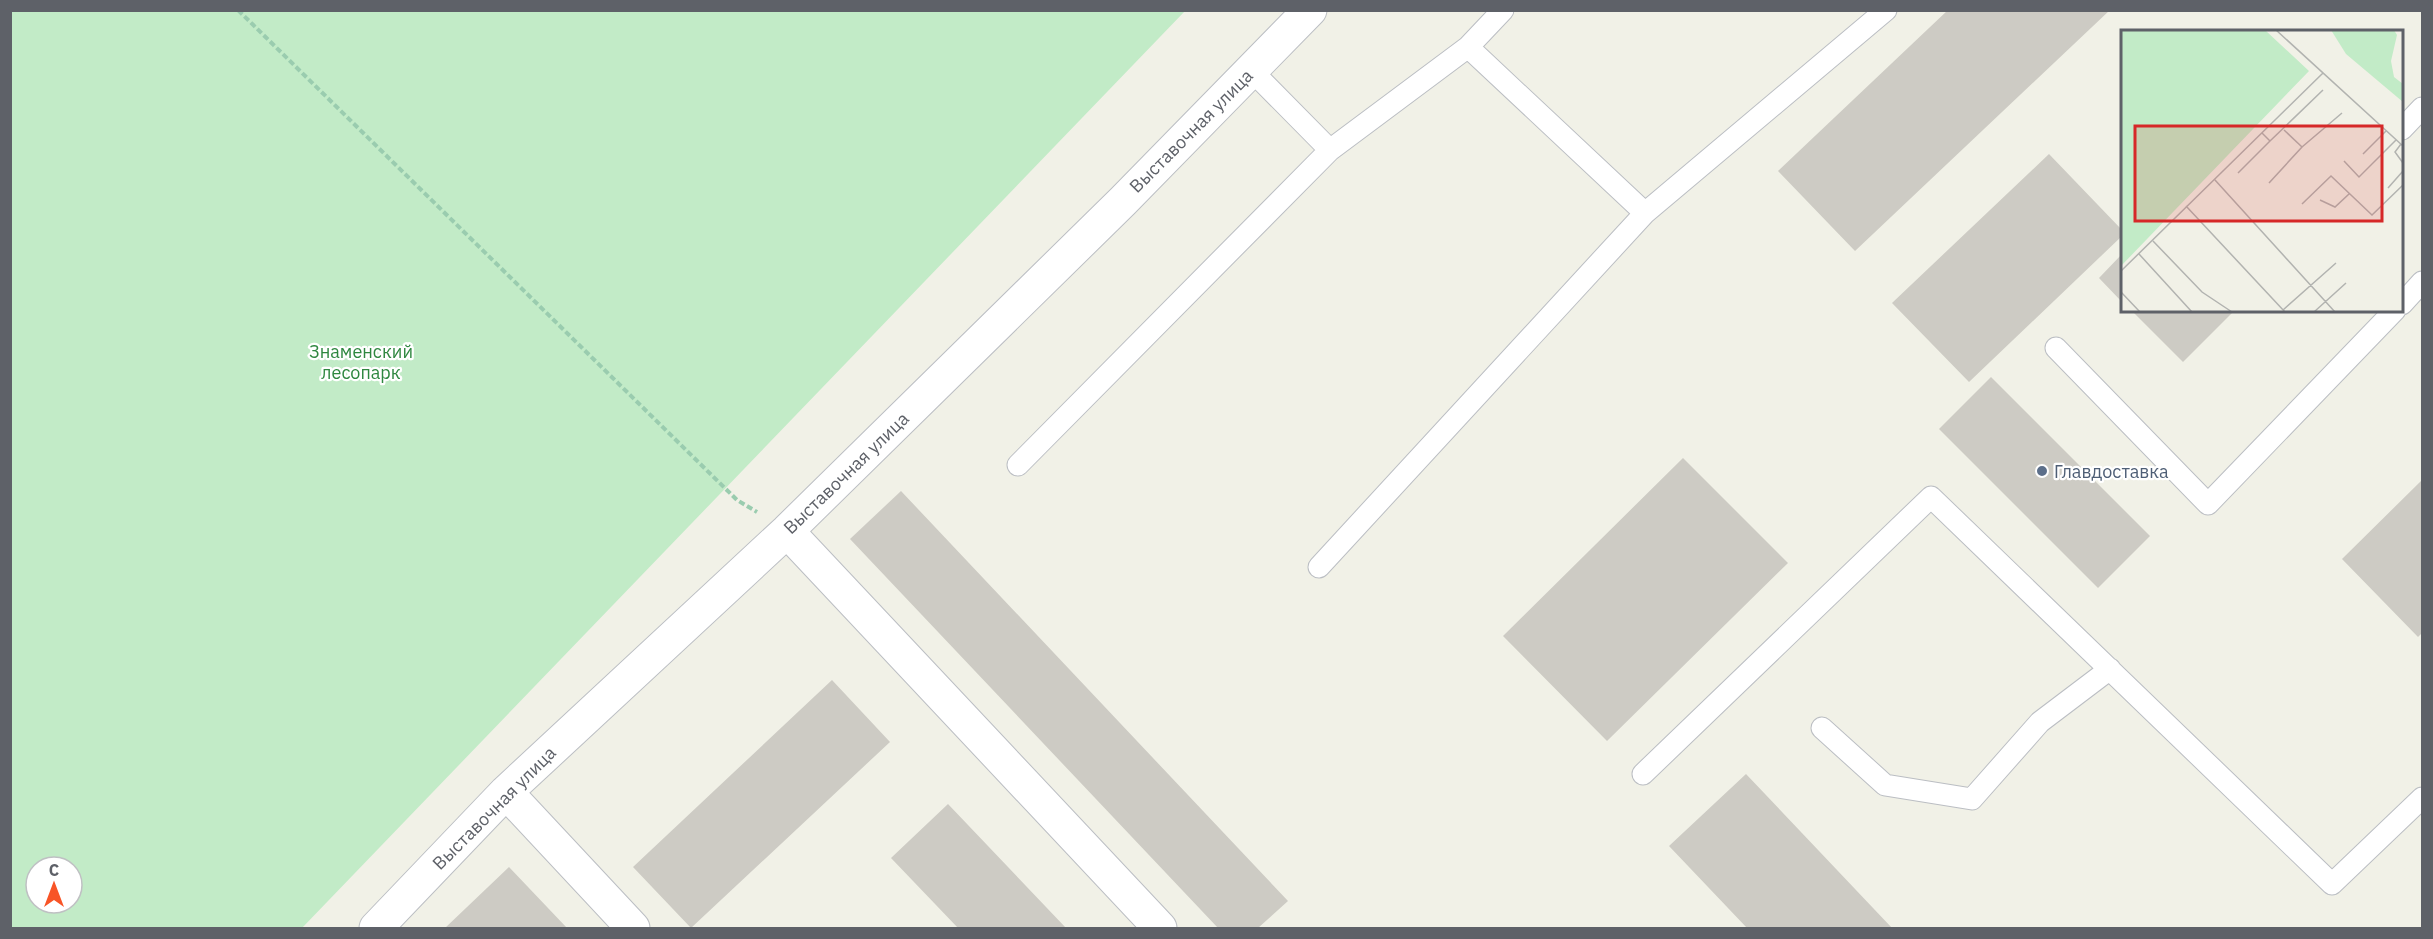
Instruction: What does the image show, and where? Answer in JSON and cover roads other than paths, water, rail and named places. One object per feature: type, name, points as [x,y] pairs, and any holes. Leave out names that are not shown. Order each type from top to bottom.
[{"type":"street","name":"Выставочная улица","points":[[376,928],[506,792],[787,531],[1123,201],[1310,10]]},
{"type":"street","points":[[787,531],[1160,928]]},
{"type":"street","points":[[506,792],[633,928]]},
{"type":"lane","points":[[1018,465],[1330,150],[1468,47],[1503,10]]},
{"type":"lane","points":[[1319,567],[1645,213],[1886,10]]},
{"type":"lane","points":[[1468,47],[1645,213]]},
{"type":"lane","points":[[1251,70],[1330,150]]},
{"type":"lane","points":[[2403,128],[2422,108]]},
{"type":"lane","points":[[2403,303],[2422,282]]},
{"type":"lane","points":[[2056,348],[2208,504],[2393,312]]},
{"type":"lane","points":[[1643,774],[1931,497],[2332,884],[2422,798]]},
{"type":"lane","points":[[1822,728],[1885,785],[1972,799],[2040,722],[2110,669]]},
{"type":"place","name":"Главдоставка","points":[[2042,471]]},
{"type":"park label","name":"Знаменский лесопарк","points":[[361,361]]}]
